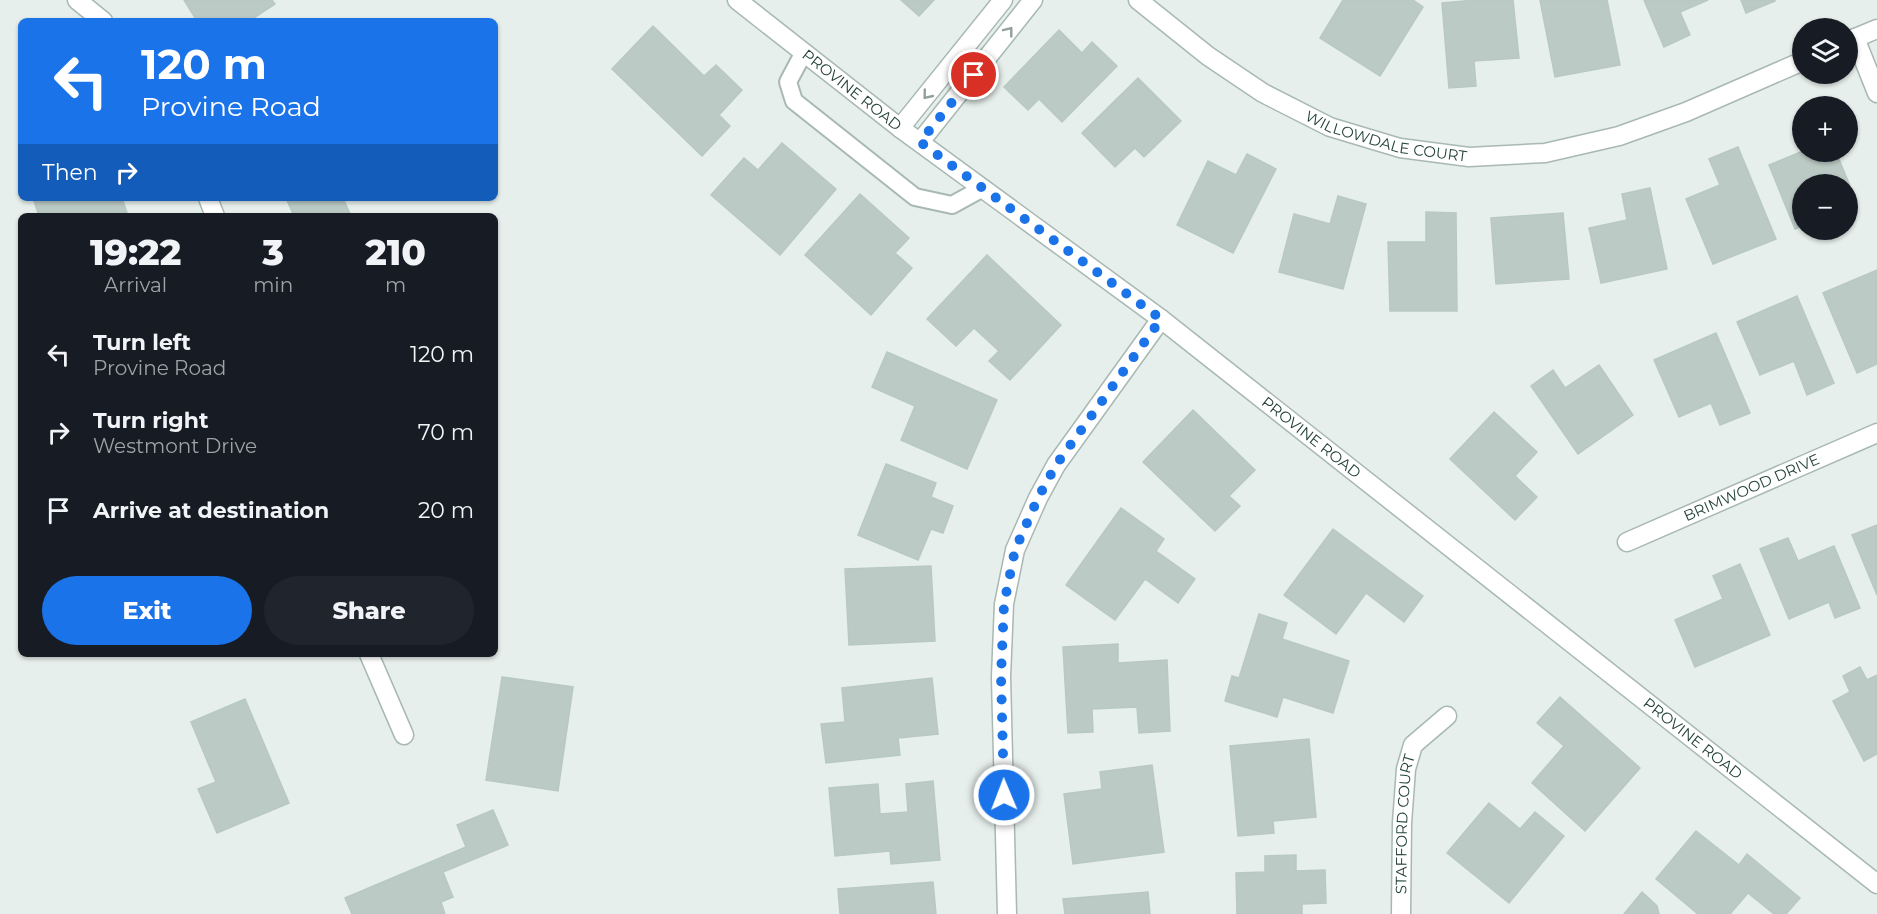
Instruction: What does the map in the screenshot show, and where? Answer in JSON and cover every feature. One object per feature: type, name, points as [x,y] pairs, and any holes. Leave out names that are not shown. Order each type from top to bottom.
[{"type":"street","points":[[77,0],[98,18]]},
{"type":"street","name":"PROVINE ROAD","points":[[737,0],[900,128],[1161,319],[1877,884]]},
{"type":"street","points":[[900,128],[1003,0]]},
{"type":"street","points":[[920,142],[1033,0]]},
{"type":"street","name":"WILLOWDALE COURT","points":[[1138,0],[1208,56],[1263,93],[1330,127],[1400,148],[1469,157],[1545,153],[1619,136],[1667,119],[1792,66]]},
{"type":"street","points":[[1858,37],[1877,29]]},
{"type":"street","points":[[1858,54],[1877,93]]},
{"type":"street","points":[[1007,914],[1001,676],[1004,604],[1015,550],[1038,498],[1056,465],[1161,319]]},
{"type":"street","name":"BRIMWOOD DRIVE","points":[[1627,542],[1877,433]]},
{"type":"street","points":[[370,657],[404,735]]},
{"type":"street","name":"STAFFORD COURT","points":[[1401,914],[1402,823],[1406,769],[1413,745],[1447,716]]},
{"type":"lane","points":[[804,52],[788,82],[794,101],[915,197],[952,205],[983,188]]},
{"type":"building","points":[[184,0],[272,0],[275,4],[254,18],[195,18]]},
{"type":"building","points":[[901,0],[934,0],[919,16]]},
{"type":"building","points":[[1343,0],[1413,0],[1423,7],[1380,76],[1320,38]]},
{"type":"building","points":[[1513,0],[1519,58],[1474,61],[1476,86],[1449,88],[1442,3]]},
{"type":"building","points":[[1540,0],[1607,0],[1620,65],[1555,77]]},
{"type":"building","points":[[1644,0],[1708,0],[1680,12],[1690,35],[1664,47]]},
{"type":"building","points":[[1741,0],[1774,0],[1775,1],[1746,13]]},
{"type":"building","points":[[653,26],[704,76],[716,65],[742,90],[719,115],[730,126],[702,156],[612,69]]},
{"type":"building","points":[[1059,30],[1082,53],[1092,42],[1117,66],[1062,122],[1039,99],[1028,110],[1004,87]]},
{"type":"building","points":[[1138,78],[1181,121],[1144,157],[1135,148],[1115,167],[1082,133]]},
{"type":"building","points":[[782,143],[836,189],[780,255],[711,195],[744,158],[758,170]]},
{"type":"building","points":[[1738,147],[1776,239],[1713,264],[1686,199],[1720,185],[1709,159]]},
{"type":"building","points":[[1247,154],[1276,169],[1233,253],[1177,225],[1208,161],[1236,175]]},
{"type":"building","points":[[1792,156],[1792,162],[1840,162],[1845,174],[1792,174],[1792,222],[1769,165]]},
{"type":"building","points":[[1650,188],[1667,269],[1601,283],[1589,228],[1627,220],[1622,194]]},
{"type":"building","points":[[860,194],[909,238],[895,253],[912,268],[871,315],[805,255]]},
{"type":"building","points":[[1338,196],[1366,204],[1343,289],[1279,272],[1294,214],[1330,224]]},
{"type":"building","points":[[34,201],[123,201],[127,213],[38,213]]},
{"type":"building","points":[[287,201],[344,201],[350,213],[293,213]]},
{"type":"building","points":[[1426,212],[1456,213],[1457,311],[1390,311],[1388,242],[1426,242]]},
{"type":"building","points":[[1563,213],[1569,279],[1496,284],[1491,218]]},
{"type":"building","points":[[987,255],[1061,325],[1010,380],[989,361],[999,351],[974,328],[956,346],[927,319]]},
{"type":"building","points":[[1877,270],[1877,364],[1857,373],[1823,293]]},
{"type":"building","points":[[1797,296],[1834,383],[1807,395],[1794,361],[1760,375],[1737,322]]},
{"type":"building","points":[[1716,333],[1750,413],[1720,425],[1711,403],[1679,417],[1654,360]]},
{"type":"building","points":[[887,352],[997,400],[967,469],[901,440],[915,406],[872,387]]},
{"type":"building","points":[[1599,365],[1633,415],[1578,454],[1531,386],[1553,370],[1565,388]]},
{"type":"building","points":[[1193,410],[1255,470],[1229,496],[1240,506],[1215,531],[1143,462]]},
{"type":"building","points":[[1494,412],[1537,452],[1515,476],[1537,497],[1515,520],[1450,459]]},
{"type":"building","points":[[886,464],[936,483],[931,497],[953,506],[943,533],[931,529],[918,560],[858,535]]},
{"type":"building","points":[[1121,508],[1164,539],[1156,551],[1195,579],[1178,603],[1145,579],[1115,620],[1066,585]]},
{"type":"building","points":[[1877,525],[1877,595],[1852,535]]},
{"type":"building","points":[[1333,529],[1423,596],[1404,622],[1366,593],[1336,634],[1284,595]]},
{"type":"building","points":[[1788,538],[1798,561],[1834,546],[1860,608],[1835,618],[1829,602],[1789,619],[1760,549]]},
{"type":"building","points":[[1740,564],[1770,635],[1695,667],[1675,620],[1723,599],[1713,576]]},
{"type":"building","points":[[931,566],[935,641],[849,645],[845,569]]},
{"type":"building","points":[[1259,614],[1287,623],[1282,639],[1349,661],[1333,713],[1283,697],[1277,717],[1225,701],[1232,676],[1239,678]]},
{"type":"building","points":[[1118,644],[1118,663],[1167,660],[1170,731],[1139,733],[1137,707],[1092,709],[1093,732],[1068,733],[1063,647]]},
{"type":"building","points":[[1860,667],[1867,680],[1877,675],[1877,754],[1864,761],[1833,701],[1850,692],[1843,676]]},
{"type":"building","points":[[502,677],[573,687],[558,791],[486,780]]},
{"type":"building","points":[[932,678],[938,734],[898,738],[900,755],[826,763],[821,724],[845,722],[842,688]]},
{"type":"building","points":[[1560,697],[1640,768],[1585,831],[1532,783],[1564,746],[1537,723]]},
{"type":"building","points":[[245,699],[289,803],[217,833],[198,789],[216,782],[191,722]]},
{"type":"building","points":[[1309,739],[1316,817],[1273,821],[1274,833],[1238,836],[1230,746]]},
{"type":"building","points":[[1152,765],[1164,852],[1073,864],[1064,794],[1102,789],[1100,772]]},
{"type":"building","points":[[933,781],[940,860],[891,864],[890,851],[835,856],[829,788],[878,784],[880,814],[908,812],[906,784]]},
{"type":"building","points":[[1489,803],[1520,829],[1535,812],[1564,836],[1509,903],[1447,853]]},
{"type":"building","points":[[493,810],[508,845],[443,872],[453,897],[441,902],[445,914],[352,914],[345,898],[466,847],[457,825]]},
{"type":"building","points":[[1696,831],[1739,865],[1747,854],[1800,898],[1786,914],[1774,914],[1748,893],[1730,914],[1698,914],[1656,879]]},
{"type":"building","points":[[1296,855],[1296,871],[1325,870],[1326,903],[1302,904],[1302,914],[1237,914],[1236,873],[1265,872],[1265,856]]},
{"type":"building","points":[[933,882],[936,914],[840,914],[838,889]]},
{"type":"building","points":[[1148,892],[1150,914],[1065,914],[1063,899]]},
{"type":"building","points":[[1642,892],[1657,906],[1659,914],[1624,914]]},
{"type":"route","points":[[974,75],[920,142],[1161,319],[1056,465],[1038,498],[1015,550],[1004,604],[1001,676],[1004,795]]}]
